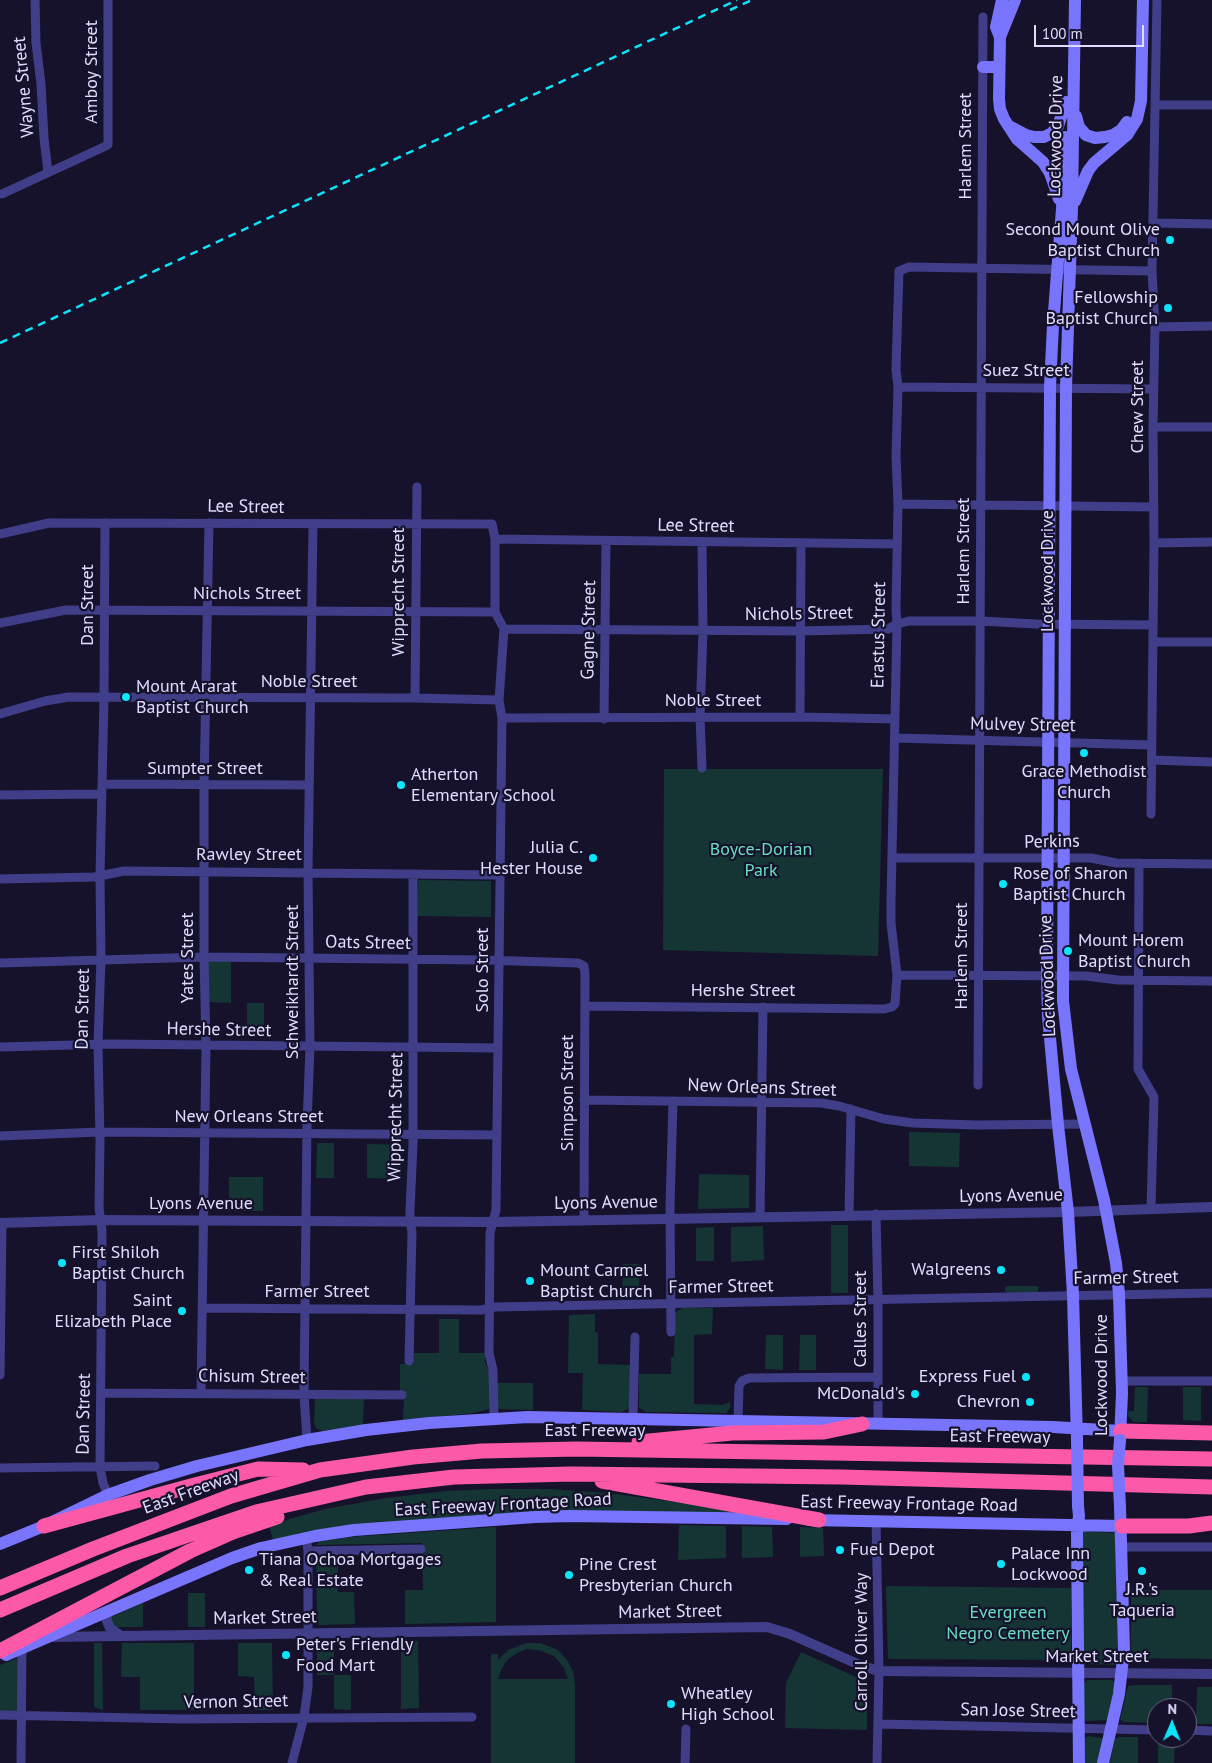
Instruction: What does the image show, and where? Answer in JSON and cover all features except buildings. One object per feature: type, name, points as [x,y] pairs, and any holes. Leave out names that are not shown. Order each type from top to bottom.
[{"type":"highway","points":[[578,1449],[678,1437],[732,1433],[824,1432],[862,1424]]},
{"type":"highway","points":[[1120,1435],[1212,1433]]},
{"type":"highway","name":"East Freeway","points":[[0,1588],[170,1518],[231,1496],[320,1470],[413,1457],[482,1451],[578,1449],[1212,1459]]},
{"type":"highway","points":[[44,1526],[258,1470],[320,1470]]},
{"type":"highway","points":[[571,1474],[625,1486],[819,1520]]},
{"type":"highway","points":[[0,1610],[127,1556],[221,1523],[292,1503],[366,1487],[454,1476],[571,1474],[842,1477],[1212,1487]]},
{"type":"highway","points":[[0,1651],[190,1551],[258,1522],[339,1502],[366,1487]]},
{"type":"highway","points":[[1122,1526],[1189,1526],[1212,1523]]},
{"type":"main road","points":[[1000,37],[996,27],[1002,0]]},
{"type":"main road","points":[[1015,0],[1000,37],[999,99],[1004,118],[1017,139],[1043,162],[1067,208]]},
{"type":"main road","points":[[1070,102],[1079,128],[1086,135],[1095,138],[1105,137],[1121,130],[1127,122],[1133,93],[1134,0]]},
{"type":"main road","points":[[1067,208],[1094,162],[1127,135],[1138,119],[1141,101],[1143,0]]},
{"type":"main road","name":"Lockwood Drive","points":[[1070,1],[1067,208],[1071,270],[1067,328],[1066,387],[1063,1001],[1068,1050],[1106,1210],[1116,1260],[1119,1294],[1121,1381],[1118,1465],[1122,1526],[1124,1627],[1122,1673],[1112,1729],[1103,1763]]},
{"type":"main road","points":[[983,66],[999,67]]},
{"type":"main road","points":[[1009,126],[1026,136],[1044,137],[1052,133],[1058,126],[1070,102]]},
{"type":"main road","name":"Lockwood Drive","points":[[1067,208],[1057,269],[1050,387],[1047,975],[1048,1016],[1068,1212],[1073,1295],[1078,1434],[1079,1763]]},
{"type":"main road","points":[[0,1544],[44,1526],[108,1494],[150,1480],[197,1466],[307,1440],[366,1430],[494,1418],[633,1418],[878,1424],[1120,1435]]},
{"type":"main road","name":"East Freeway Frontage Road","points":[[0,1658],[232,1558],[261,1548],[354,1530],[570,1516],[876,1520],[1122,1526]]},
{"type":"street","name":"Wayne Street","points":[[35,0],[36,43],[48,172]]},
{"type":"street","name":"Amboy Street","points":[[48,172],[108,145],[108,0]]},
{"type":"street","name":"Chew Street","points":[[1151,814],[1154,642],[1153,427],[1155,327],[1152,271],[1157,0]]},
{"type":"street","name":"Harlem Street","points":[[978,1085],[984,17]]},
{"type":"street","points":[[1155,105],[1212,106]]},
{"type":"street","points":[[2,194],[48,172]]},
{"type":"street","points":[[1154,223],[1212,224]]},
{"type":"street","name":"Erastus Street","points":[[896,1000],[897,975],[891,923],[897,624],[898,504],[896,456],[898,387],[896,369],[899,270],[910,267],[982,268]]},
{"type":"street","points":[[982,268],[1152,271]]},
{"type":"street","points":[[1155,327],[1212,326]]},
{"type":"street","name":"Suez Street","points":[[898,387],[1154,389]]},
{"type":"street","points":[[1153,427],[1212,427]]},
{"type":"street","name":"Wipprecht Street","points":[[415,698],[416,487]]},
{"type":"street","points":[[898,504],[1154,507]]},
{"type":"street","name":"Lee Street","points":[[0,534],[49,523],[492,524],[495,539],[897,544]]},
{"type":"street","name":"Dan Street","points":[[105,523],[100,876],[101,960],[98,1044],[100,1220],[102,1231],[100,1467],[103,1483],[108,1494]]},
{"type":"street","name":"Yates Street","points":[[201,1393],[206,1046],[204,785],[209,523]]},
{"type":"street","name":"Schweikhardt Street","points":[[307,1440],[304,1394],[310,1047],[308,872],[313,524]]},
{"type":"street","points":[[495,539],[495,612],[504,629]]},
{"type":"street","name":"Gagne Street","points":[[604,719],[606,541]]},
{"type":"street","points":[[702,542],[703,631],[700,718],[702,768]]},
{"type":"street","points":[[1154,542],[1212,542]]},
{"type":"street","points":[[800,717],[801,543]]},
{"type":"street","name":"Nichols Street","points":[[0,623],[66,610],[495,612]]},
{"type":"street","name":"Nichols Street","points":[[504,629],[801,631],[888,629],[909,621],[1153,625]]},
{"type":"street","name":"Solo Street","points":[[494,1418],[492,1370],[489,1353],[489,1308],[490,1233],[496,1210],[502,718],[500,700],[504,629]]},
{"type":"street","points":[[1154,642],[1212,642]]},
{"type":"street","name":"Noble Street","points":[[0,714],[64,697],[500,700]]},
{"type":"street","name":"Noble Street","points":[[502,718],[800,717],[895,719]]},
{"type":"street","name":"Mulvey Street","points":[[895,738],[1151,744]]},
{"type":"street","points":[[1152,760],[1212,762]]},
{"type":"street","name":"Sumpter Street","points":[[102,784],[309,785]]},
{"type":"street","points":[[0,795],[102,794]]},
{"type":"street","name":"Perkins","points":[[892,858],[1091,858],[1116,862],[1212,864]]},
{"type":"street","points":[[1139,863],[1138,1069],[1154,1097],[1151,1209]]},
{"type":"street","name":"Rawley Street","points":[[0,879],[70,878],[100,876],[110,872],[124,871],[499,875]]},
{"type":"street","name":"Wipprecht Street","points":[[409,1361],[413,1134],[413,874]]},
{"type":"street","name":"Oats Street","points":[[0,963],[204,957],[498,960],[578,963],[584,966]]},
{"type":"street","name":"Simpson Street","points":[[584,966],[584,1220]]},
{"type":"street","points":[[897,975],[1063,975],[1138,980],[1212,981]]},
{"type":"street","name":"Hershe Street","points":[[585,1006],[884,1009],[892,1006],[896,1000]]},
{"type":"street","points":[[760,1216],[763,1007]]},
{"type":"street","name":"Hershe Street","points":[[0,1047],[98,1044],[498,1048]]},
{"type":"street","name":"New Orleans Street","points":[[584,1100],[821,1103],[851,1109],[884,1119],[913,1123],[1086,1124]]},
{"type":"street","points":[[671,1332],[672,1101]]},
{"type":"street","points":[[849,1214],[851,1109]]},
{"type":"street","name":"New Orleans Street","points":[[0,1136],[100,1132],[497,1135]]},
{"type":"street","name":"Lyons Avenue","points":[[1,1223],[100,1220],[493,1222],[849,1214],[1068,1212],[1212,1207]]},
{"type":"street","name":"Calles Street","points":[[876,1214],[878,1424]]},
{"type":"street","points":[[0,1375],[1,1223]]},
{"type":"street","name":"Farmer Street","points":[[202,1308],[489,1308],[1212,1293]]},
{"type":"street","points":[[633,1418],[634,1338]]},
{"type":"street","points":[[738,1422],[739,1386],[742,1381],[749,1378],[877,1377]]},
{"type":"street","points":[[1121,1381],[1212,1381]]},
{"type":"street","name":"Chisum Street","points":[[101,1392],[402,1395]]},
{"type":"street","points":[[0,1468],[155,1466]]},
{"type":"street","name":"Carroll Oliver Way","points":[[876,1520],[879,1671],[877,1763]]},
{"type":"street","points":[[292,1763],[304,1718],[308,1687],[308,1551],[306,1538]]},
{"type":"street","points":[[1122,1547],[1212,1547]]},
{"type":"street","points":[[308,1551],[421,1549]]},
{"type":"street","points":[[106,1612],[110,1628],[121,1636]]},
{"type":"street","name":"Market Street","points":[[48,1637],[767,1628],[790,1634],[862,1666],[879,1671],[1212,1674]]},
{"type":"street","points":[[21,1763],[22,1648]]},
{"type":"street","name":"Vernon Street","points":[[0,1715],[182,1719],[472,1717]]},
{"type":"street","name":"San Jose Street","points":[[878,1724],[1147,1730]]},
{"type":"street","points":[[686,1729],[686,1763]]},
{"type":"street","points":[[1197,1730],[1212,1731]]},
{"type":"green space","name":"Boyce-Dorian Park","points":[[664,769],[883,769],[878,956],[663,950]]},
{"type":"green space","points":[[418,880],[491,881],[491,917],[417,916]]},
{"type":"green space","points":[[231,960],[231,1003],[207,1002],[208,961]]},
{"type":"green space","points":[[247,1003],[264,1003],[264,1036],[247,1036]]},
{"type":"green space","points":[[909,1132],[960,1133],[959,1167],[909,1166]]},
{"type":"green space","points":[[317,1143],[334,1143],[334,1178],[316,1178]]},
{"type":"green space","points":[[367,1144],[401,1145],[401,1179],[367,1178]]},
{"type":"green space","points":[[699,1174],[749,1175],[749,1208],[698,1209]]},
{"type":"green space","points":[[229,1177],[263,1177],[263,1211],[229,1211]]},
{"type":"green space","points":[[831,1225],[848,1225],[848,1293],[831,1293]]},
{"type":"green space","points":[[763,1226],[764,1260],[731,1262],[731,1227]]},
{"type":"green space","points":[[714,1227],[714,1261],[696,1261],[696,1228]]},
{"type":"green space","points":[[623,1264],[639,1264],[639,1297],[622,1297]]},
{"type":"green space","points":[[1007,1286],[1037,1286],[1039,1288],[1037,1292],[1008,1293],[1005,1291]]},
{"type":"green space","points":[[683,1308],[713,1308],[712,1334],[694,1335],[694,1404],[722,1405],[730,1402],[730,1408],[726,1413],[646,1412],[639,1408],[639,1374],[671,1374],[671,1357],[674,1357],[675,1314]]},
{"type":"green space","points":[[595,1314],[595,1332],[598,1333],[598,1364],[631,1365],[630,1408],[621,1412],[582,1410],[583,1373],[568,1373],[569,1315]]},
{"type":"green space","points":[[439,1319],[459,1319],[459,1353],[485,1353],[485,1362],[489,1372],[489,1409],[474,1413],[403,1420],[404,1395],[400,1391],[400,1364],[413,1364],[413,1353],[439,1353]]},
{"type":"green space","points":[[766,1335],[783,1335],[783,1370],[765,1369]]},
{"type":"green space","points":[[800,1335],[816,1335],[816,1370],[799,1370]]},
{"type":"green space","points":[[495,1383],[533,1383],[533,1410],[498,1409]]},
{"type":"green space","points":[[1135,1387],[1148,1387],[1147,1422],[1134,1422],[1128,1416],[1128,1411],[1134,1411]]},
{"type":"green space","points":[[1183,1387],[1201,1387],[1201,1421],[1183,1420]]},
{"type":"green space","points":[[364,1397],[363,1425],[323,1431],[317,1429],[314,1424],[315,1398]]},
{"type":"green space","points":[[548,1489],[608,1493],[757,1513],[580,1511],[273,1540],[269,1525],[325,1509],[386,1498],[446,1491]]},
{"type":"green space","points":[[679,1525],[726,1526],[726,1558],[678,1560]]},
{"type":"green space","points":[[742,1526],[772,1527],[773,1557],[742,1558]]},
{"type":"green space","points":[[496,1527],[496,1622],[405,1624],[405,1590],[423,1590],[422,1543],[316,1545],[319,1542],[350,1537]]},
{"type":"green space","points":[[800,1527],[823,1528],[824,1556],[800,1557]]},
{"type":"green space","points":[[1083,1531],[1115,1533],[1116,1591],[1120,1625],[1116,1665],[1084,1664]]},
{"type":"green space","points":[[318,1558],[338,1558],[338,1592],[354,1592],[355,1624],[319,1625],[317,1623],[316,1560]]},
{"type":"green space","name":"Evergreen Negro Cemetery","points":[[886,1586],[1071,1588],[1071,1658],[1069,1660],[889,1659]]},
{"type":"green space","points":[[1131,1590],[1212,1590],[1212,1659],[1131,1658]]},
{"type":"green space","points":[[188,1593],[205,1593],[205,1627],[188,1627]]},
{"type":"green space","points":[[143,1603],[143,1627],[114,1627],[111,1617]]},
{"type":"green space","points":[[401,1641],[418,1641],[419,1708],[401,1709]]},
{"type":"green space","points":[[317,1642],[334,1642],[334,1675],[317,1675]]},
{"type":"green space","points":[[94,1643],[102,1643],[103,1710],[94,1707]]},
{"type":"green space","points":[[122,1643],[194,1643],[194,1710],[140,1710],[140,1677],[121,1677]]},
{"type":"green space","points":[[238,1643],[272,1643],[273,1710],[255,1710],[254,1677],[238,1676]]},
{"type":"green space","points":[[526,1643],[540,1643],[558,1650],[567,1660],[573,1671],[575,1684],[575,1763],[491,1763],[491,1654],[498,1654],[498,1660],[508,1650]],"holes":[[[527,1649],[539,1650],[554,1656],[564,1668],[568,1679],[498,1679],[508,1659]]]},
{"type":"green space","points":[[801,1652],[867,1682],[867,1730],[785,1728],[786,1683]]},
{"type":"green space","points":[[17,1658],[19,1664],[18,1711],[0,1711],[0,1665]]},
{"type":"green space","points":[[334,1675],[351,1675],[351,1710],[334,1709]]},
{"type":"green space","points":[[1087,1680],[1112,1680],[1116,1684],[1108,1720],[1086,1721],[1084,1719],[1084,1684]]},
{"type":"green space","points":[[1172,1685],[1172,1698],[1147,1698],[1147,1723],[1125,1722],[1120,1720],[1128,1686]]},
{"type":"green space","points":[[1197,1687],[1212,1687],[1212,1724],[1197,1724]]},
{"type":"green space","points":[[1088,1736],[1102,1738],[1099,1763],[1084,1763],[1085,1738]]},
{"type":"green space","points":[[1138,1737],[1138,1763],[1110,1763],[1115,1738]]},
{"type":"green space","points":[[1158,1748],[1175,1748],[1174,1763],[1158,1763]]},
{"type":"railway","points":[[0,343],[737,0]]},
{"type":"railway","points":[[730,10],[752,0]]},
{"type":"place","name":"Second Mount Olive Baptist Church","points":[[1170,240]]},
{"type":"place","name":"Fellowship Baptist Church","points":[[1168,308]]},
{"type":"place","name":"Mount Ararat Baptist Church","points":[[126,697]]},
{"type":"place","name":"Grace Methodist Church","points":[[1084,753]]},
{"type":"place","name":"Atherton Elementary School","points":[[401,785]]},
{"type":"place","name":"Julia C. Hester House","points":[[593,858]]},
{"type":"place","name":"Rose of Sharon Baptist Church","points":[[1003,884]]},
{"type":"place","name":"Mount Horem Baptist Church","points":[[1068,951]]},
{"type":"place","name":"First Shiloh Baptist Church","points":[[62,1263]]},
{"type":"place","name":"Walgreens","points":[[1001,1270]]},
{"type":"place","name":"Mount Carmel Baptist Church","points":[[530,1281]]},
{"type":"place","name":"Saint Elizabeth Place","points":[[182,1311]]},
{"type":"place","name":"Express Fuel","points":[[1026,1377]]},
{"type":"place","name":"McDonald's","points":[[915,1394]]},
{"type":"place","name":"Chevron","points":[[1030,1402]]},
{"type":"place","name":"Fuel Depot","points":[[840,1550]]},
{"type":"place","name":"Palace Inn Lockwood","points":[[1001,1564]]},
{"type":"place","name":"Tiana Ochoa Mortgages & Real Estate","points":[[249,1570]]},
{"type":"place","name":"J.R.'s Taqueria","points":[[1142,1571]]},
{"type":"place","name":"Pine Crest Presbyterian Church","points":[[569,1575]]},
{"type":"place","name":"Peter's Friendly Food Mart","points":[[286,1655]]},
{"type":"place","name":"Wheatley High School","points":[[671,1704]]}]
